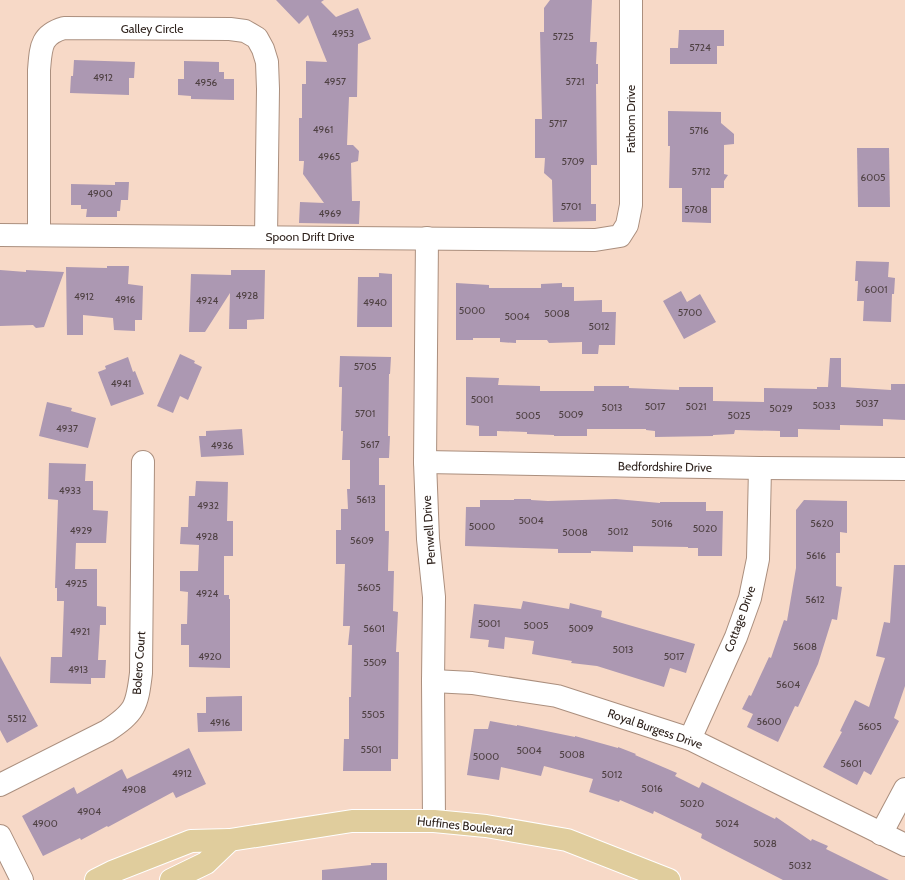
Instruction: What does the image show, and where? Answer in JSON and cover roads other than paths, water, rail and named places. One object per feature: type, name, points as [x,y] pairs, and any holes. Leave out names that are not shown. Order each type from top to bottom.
[{"type":"main road","name":"Huffines Boulevard","points":[[96,880],[191,840],[230,840],[352,821],[434,821],[486,826],[566,840],[669,880]]},
{"type":"main road","points":[[171,880],[206,863],[230,840]]},
{"type":"street","name":"Fathom Drive","points":[[620,236],[627,225],[631,205],[631,0]]},
{"type":"street","name":"Galley Circle","points":[[39,235],[40,70],[41,47],[46,38],[54,31],[64,28],[230,29],[245,31],[257,38],[263,49],[267,62],[266,237]]},
{"type":"street","name":"Spoon Drift Drive","points":[[0,235],[595,240],[620,236]]},
{"type":"street","name":"Penwell Drive","points":[[427,238],[425,462],[428,539],[434,597],[434,821]]},
{"type":"street","name":"Bolero Court","points":[[0,785],[107,731],[119,723],[132,710],[138,697],[141,673],[143,462]]},
{"type":"street","name":"Bedfordshire Drive","points":[[425,462],[905,469]]},
{"type":"street","name":"Cottage Drive","points":[[690,739],[736,637],[750,598],[758,559],[760,468]]},
{"type":"street","name":"Royal Burgess Drive","points":[[433,680],[472,683],[557,696],[690,739],[905,845]]},
{"type":"street","points":[[881,834],[905,789]]},
{"type":"street","points":[[0,836],[22,880]]}]
